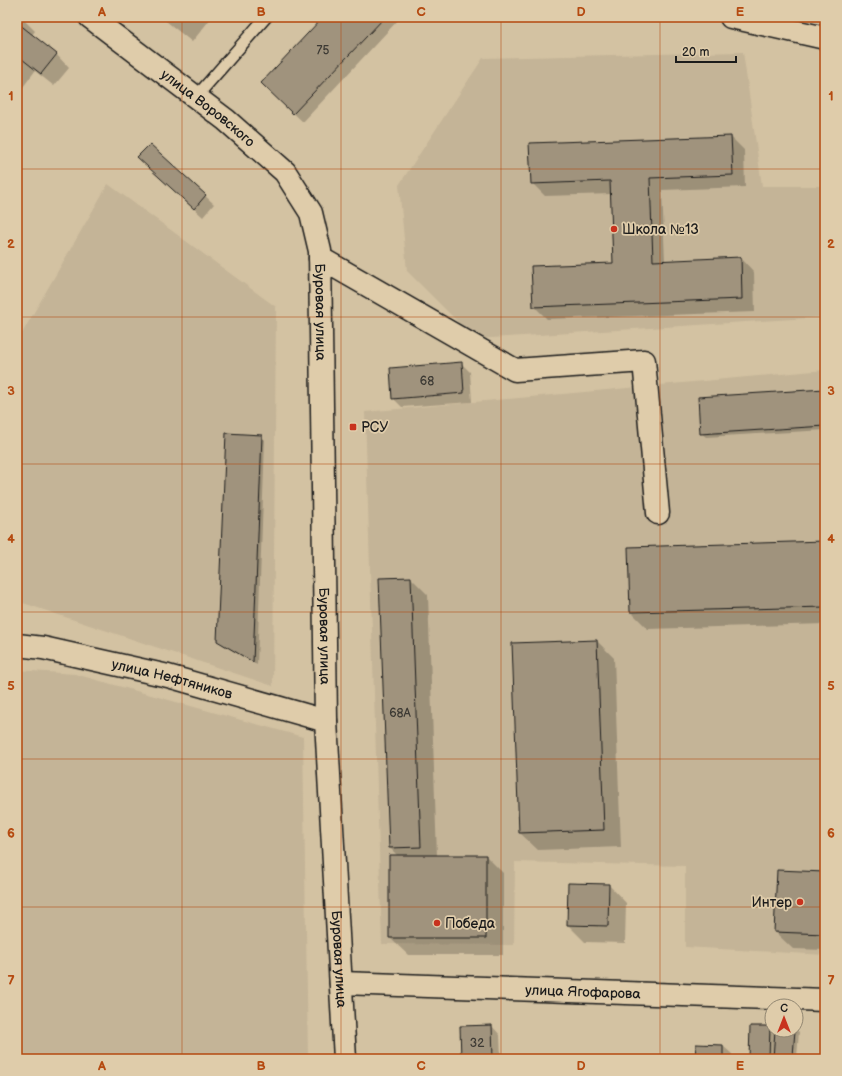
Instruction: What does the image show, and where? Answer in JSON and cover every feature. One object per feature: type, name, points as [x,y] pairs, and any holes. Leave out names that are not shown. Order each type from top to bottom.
[{"type":"street","name":"улица Воровского","points":[[90,17],[226,120],[285,172],[311,213]]},
{"type":"street","points":[[731,17],[825,38]]},
{"type":"street","name":"Буровая улица","points":[[311,213],[320,251],[326,721],[345,1059]]},
{"type":"street","points":[[320,258],[515,370],[644,361],[658,513]]},
{"type":"street","name":"улица Нефтяников","points":[[17,645],[43,648],[168,676],[326,721]]},
{"type":"street","name":"улица Ягофарова","points":[[341,983],[825,1000]]},
{"type":"lane","points":[[196,97],[266,17]]},
{"type":"shaded area","name":"Школа №13","points":[[743,52],[762,186],[825,186],[825,317],[475,339],[407,271],[399,185],[483,58]]},
{"type":"shaded area","points":[[108,184],[276,307],[273,686],[17,601],[17,342]]},
{"type":"shaded area","name":"РСУ","points":[[825,370],[825,955],[685,947],[685,866],[515,862],[514,945],[382,944],[365,412]]},
{"type":"shaded area","points":[[17,670],[75,674],[303,737],[308,1059],[17,1059]]},
{"type":"building","points":[[323,17],[385,17],[293,114],[261,83]]},
{"type":"building","points":[[19,24],[57,54],[41,74],[22,59],[17,65],[17,27]]},
{"type":"building","points":[[731,136],[733,175],[650,178],[653,261],[741,257],[742,299],[533,307],[531,266],[613,263],[610,181],[531,184],[529,143]]},
{"type":"building","points":[[150,144],[206,195],[194,209],[137,157]]},
{"type":"building","points":[[462,362],[464,393],[392,399],[390,368]]},
{"type":"building","points":[[825,389],[825,426],[700,434],[698,397]]},
{"type":"building","points":[[226,433],[262,435],[253,662],[217,641]]},
{"type":"building","points":[[825,541],[825,607],[630,612],[628,547]]},
{"type":"building","points":[[411,577],[421,847],[389,848],[379,578]]},
{"type":"building","points":[[597,640],[604,830],[519,833],[512,643]]},
{"type":"building","points":[[389,855],[486,855],[486,938],[389,938]]},
{"type":"building","name":"Интер","points":[[777,870],[825,872],[825,934],[774,932]]},
{"type":"building","points":[[568,883],[609,884],[608,926],[567,925]]},
{"type":"building","points":[[492,1025],[493,1059],[461,1059],[460,1026]]},
{"type":"building","points":[[750,1026],[764,1026],[764,1038],[770,1038],[769,1059],[749,1059]]},
{"type":"building","points":[[774,1038],[794,1038],[793,1056],[825,1057],[825,1059],[773,1059]]},
{"type":"building","points":[[696,1044],[723,1045],[723,1059],[695,1059]]},
{"type":"place","name":"Школа №13","points":[[614,229]]},
{"type":"place","name":"РСУ","points":[[353,427]]},
{"type":"place","name":"Интер","points":[[800,902]]},
{"type":"place","name":"Победа","points":[[437,923]]}]
